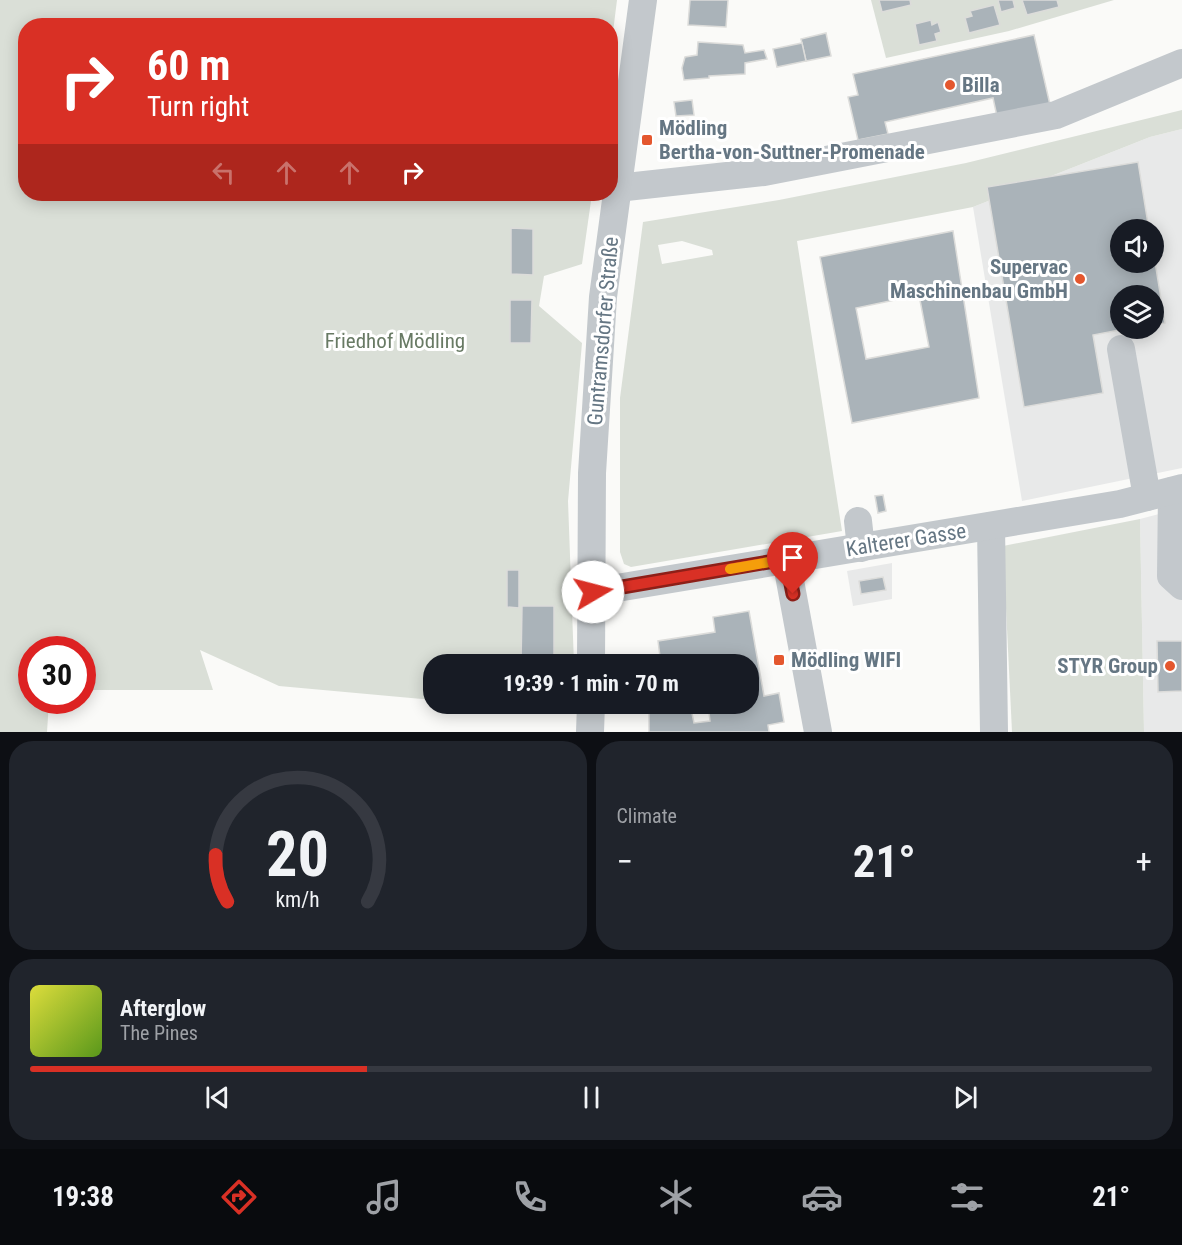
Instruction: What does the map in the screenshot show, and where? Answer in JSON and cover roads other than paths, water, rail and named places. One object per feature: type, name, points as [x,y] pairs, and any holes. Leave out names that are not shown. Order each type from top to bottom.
[{"type":"street","name":"Guntramsdorfer Straße","points":[[618,181],[643,0]]},
{"type":"street","points":[[618,188],[923,152],[1056,116],[1182,63]]},
{"type":"street","name":"Guntramsdorfer Straße","points":[[591,654],[592,473],[603,297],[615,201]]},
{"type":"street","points":[[1121,349],[1167,492],[1171,576],[1182,586]]},
{"type":"street","name":"Kalterer Gasse","points":[[593,592],[786,559],[859,534],[991,526],[1120,504],[1167,492]]},
{"type":"street","points":[[991,526],[994,732]]},
{"type":"street","points":[[786,559],[818,732]]},
{"type":"street","points":[[590,732],[591,714]]},
{"type":"place","name":"Billa","points":[[950,85]]},
{"type":"place","name":"Mödling Bertha-von-Suttner-Promenade","points":[[647,140]]},
{"type":"place","name":"Supervac Maschinenbau GmbH","points":[[1080,279]]},
{"type":"place","name":"Mödling WIFI","points":[[779,660]]},
{"type":"place","name":"STYR Group","points":[[1170,666]]},
{"type":"park label","name":"Friedhof Mödling","points":[[395,341]]}]
